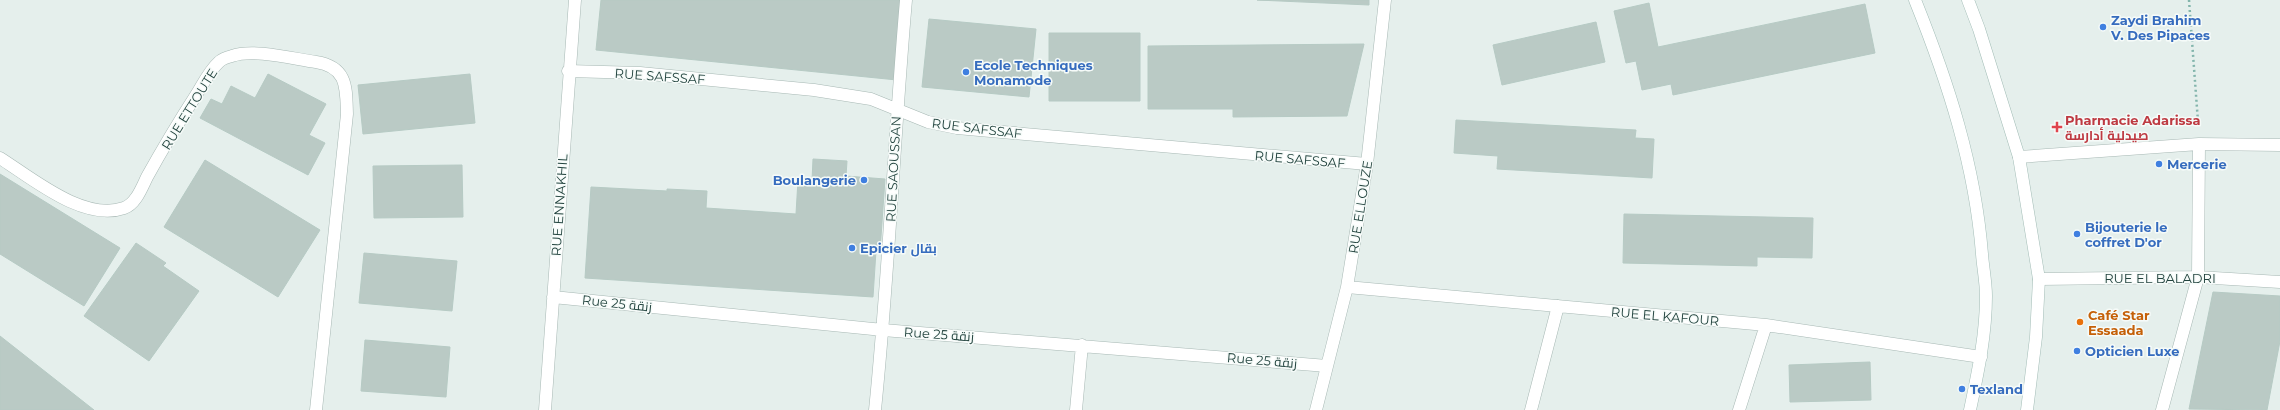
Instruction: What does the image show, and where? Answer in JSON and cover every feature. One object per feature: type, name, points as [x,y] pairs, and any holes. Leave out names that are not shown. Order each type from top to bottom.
[{"type":"street","name":"RUE ENNAKHIL","points":[[545,410],[568,71],[575,0]]},
{"type":"street","name":"RUE SAOUSSAN","points":[[875,410],[883,330],[897,109],[906,0]]},
{"type":"street","name":"RUE ELLOUZE","points":[[1316,410],[1347,287],[1367,164],[1385,0]]},
{"type":"street","points":[[1915,0],[1937,56],[1958,119],[1975,192],[1986,296],[1981,357],[1970,410]]},
{"type":"street","points":[[1968,0],[1979,29],[2019,157],[2039,279],[2036,337],[2027,410]]},
{"type":"street","name":"RUE ETTOUTE","points":[[0,158],[48,189],[82,207],[98,212],[113,212],[127,208],[138,196],[180,120],[220,61],[234,55],[248,54],[326,64],[338,70],[345,86],[347,114],[316,410]]},
{"type":"street","name":"RUE SAFSSAF","points":[[568,71],[640,73],[814,90],[871,99],[928,122],[957,128],[1367,164]]},
{"type":"street","points":[[2019,157],[2200,144],[2280,146]]},
{"type":"street","points":[[2162,410],[2198,277],[2200,144]]},
{"type":"street","name":"RUE EL BALADRI","points":[[2039,279],[2198,277],[2280,282]]},
{"type":"street","name":"RUE EL KAFOUR","points":[[1347,287],[1766,325],[1981,357]]},
{"type":"street","name":"Rue 25 زنقة","points":[[553,297],[883,330],[1327,366]]},
{"type":"street","points":[[1531,410],[1558,306]]},
{"type":"street","points":[[1739,410],[1766,325]]},
{"type":"street","points":[[1076,410],[1082,345]]},
{"type":"path","points":[[2189,0],[2200,144]]},
{"type":"building","points":[[601,0],[904,0],[897,80],[596,50]]},
{"type":"building","points":[[1257,0],[1369,0],[1369,5]]},
{"type":"building","points":[[1649,3],[1658,47],[1865,4],[1875,53],[1673,95],[1671,84],[1642,90],[1636,61],[1626,63],[1614,11]]},
{"type":"building","points":[[929,19],[1036,29],[1029,97],[922,87]]},
{"type":"building","points":[[1596,22],[1605,62],[1502,85],[1493,45]]},
{"type":"building","points":[[1049,33],[1140,33],[1140,101],[1049,101]]},
{"type":"building","points":[[1364,44],[1347,116],[1233,117],[1233,109],[1148,109],[1148,46]]},
{"type":"building","points":[[268,74],[326,104],[309,135],[325,143],[308,175],[200,118],[211,99],[222,104],[231,86],[255,98]]},
{"type":"building","points":[[470,74],[475,123],[363,134],[358,85]]},
{"type":"building","points":[[1456,120],[1636,130],[1635,138],[1654,139],[1652,178],[1497,169],[1498,156],[1454,153]]},
{"type":"building","points":[[813,159],[847,161],[846,176],[885,179],[880,251],[876,251],[873,297],[585,278],[591,187],[667,191],[667,189],[707,191],[706,208],[796,214],[798,180],[812,181]]},
{"type":"building","points":[[205,160],[320,230],[278,297],[164,227]]},
{"type":"building","points":[[462,165],[463,217],[374,218],[373,166]]},
{"type":"building","points":[[0,174],[120,248],[84,306],[0,254]]},
{"type":"building","points":[[1624,214],[1813,218],[1812,258],[1757,257],[1757,266],[1623,263]]},
{"type":"building","points":[[136,243],[166,263],[163,266],[199,291],[149,361],[84,316]]},
{"type":"building","points":[[364,253],[457,261],[452,311],[359,303]]},
{"type":"building","points":[[2213,292],[2280,296],[2280,341],[2267,410],[2189,409]]},
{"type":"building","points":[[0,336],[94,410],[0,410]]},
{"type":"building","points":[[365,340],[450,347],[446,397],[361,391]]},
{"type":"building","points":[[1870,362],[1871,400],[1790,402],[1789,365]]},
{"type":"place","name":"Zaydi Brahim V. Des Pipaces","points":[[2103,27]]},
{"type":"place","name":"Ecole Techniques Monamode","points":[[966,72]]},
{"type":"place","name":"Pharmacie Adarissa صيدلية أدارسة","points":[[2057,127]]},
{"type":"place","name":"Mercerie","points":[[2159,164]]},
{"type":"place","name":"Boulangerie","points":[[864,180]]},
{"type":"place","name":"Bijouterie le coffret D'or","points":[[2077,234]]},
{"type":"place","name":"Epicier بقال","points":[[852,248]]},
{"type":"place","name":"Café Star Essaada","points":[[2080,322]]},
{"type":"place","name":"Opticien Luxe","points":[[2077,351]]},
{"type":"place","name":"Texland","points":[[1962,389]]}]
